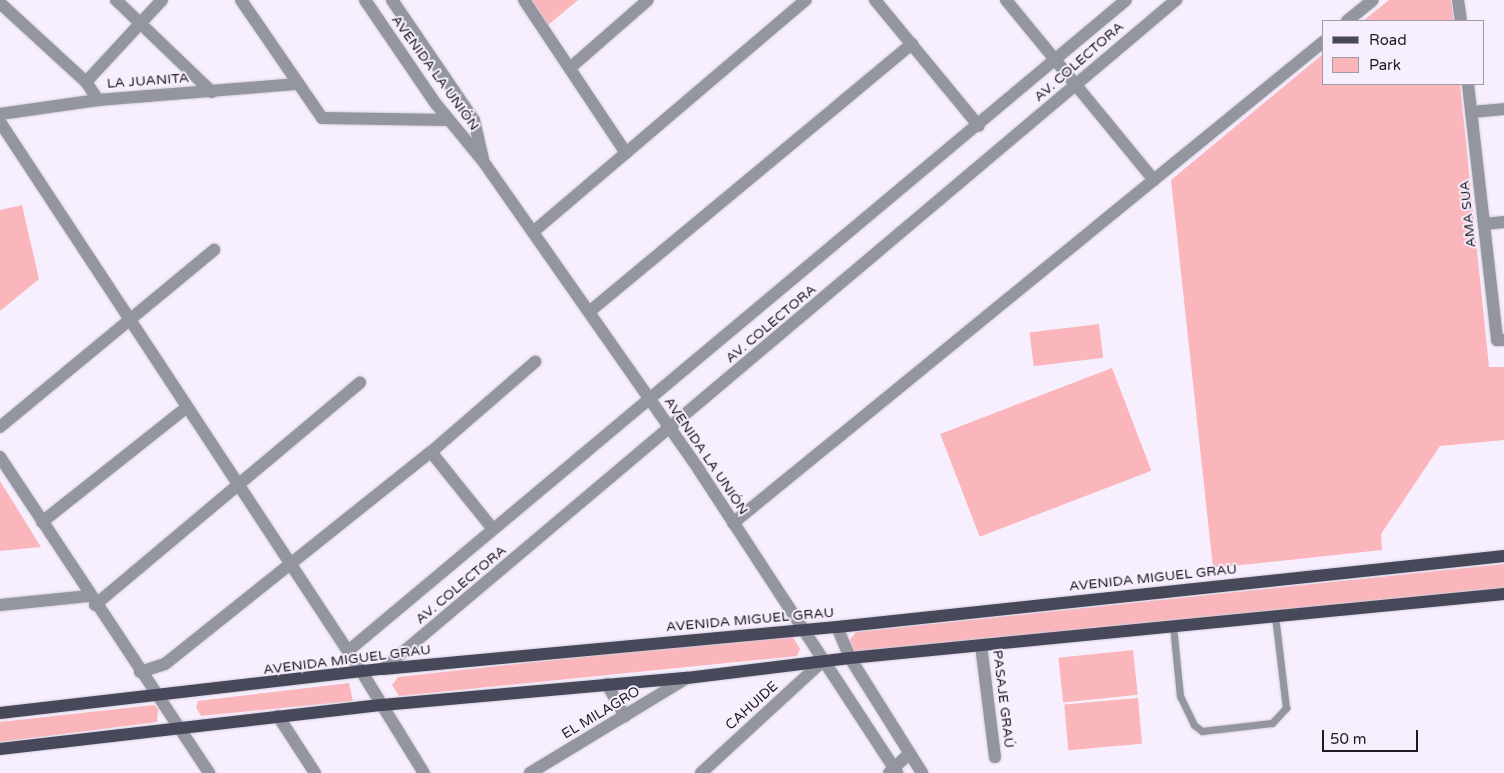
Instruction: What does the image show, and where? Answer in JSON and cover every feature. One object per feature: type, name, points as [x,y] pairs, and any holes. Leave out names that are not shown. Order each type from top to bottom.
[{"type":"main road","name":"AVENIDA MIGUEL GRAU","points":[[0,713],[363,674],[383,669],[837,627],[1504,556]]},
{"type":"main road","points":[[0,749],[382,705],[687,678],[850,658],[1504,594]]},
{"type":"street","points":[[116,0],[212,92]]},
{"type":"street","points":[[86,82],[162,0]]},
{"type":"street","points":[[235,0],[256,22]]},
{"type":"street","points":[[241,0],[322,118],[449,120]]},
{"type":"street","name":"AVENIDA LA UNIÓN","points":[[365,0],[449,120],[483,161],[670,428],[824,661],[893,771]]},
{"type":"street","name":"AVENIDA LA UNIÓN","points":[[392,0],[474,120],[483,161]]},
{"type":"street","points":[[524,0],[626,153]]},
{"type":"street","points":[[570,68],[648,0]]},
{"type":"street","points":[[533,232],[806,0]]},
{"type":"street","points":[[875,0],[979,126]]},
{"type":"street","points":[[1006,0],[1154,180]]},
{"type":"street","name":"AV. COLECTORA","points":[[348,651],[649,398],[979,126],[1126,0]]},
{"type":"street","name":"AV. COLECTORA","points":[[383,669],[1176,0]]},
{"type":"street","points":[[1348,20],[1373,0]]},
{"type":"street","points":[[1458,0],[1461,20]]},
{"type":"street","points":[[0,3],[86,82],[98,100]]},
{"type":"street","points":[[733,523],[1322,43]]},
{"type":"street","points":[[589,312],[912,44]]},
{"type":"street","name":"LA JUANITA","points":[[0,114],[98,100],[298,84]]},
{"type":"street","name":"AMA SUA","points":[[1468,85],[1484,224],[1501,340]]},
{"type":"street","points":[[1471,112],[1504,109]]},
{"type":"street","points":[[0,122],[363,674],[424,773]]},
{"type":"street","points":[[1484,224],[1504,222]]},
{"type":"street","points":[[0,427],[214,250]]},
{"type":"street","points":[[140,672],[165,664],[431,452],[535,362]]},
{"type":"street","points":[[0,605],[92,600],[239,485],[360,383]]},
{"type":"street","points":[[42,522],[188,407]]},
{"type":"street","points":[[431,452],[493,529]]},
{"type":"street","points":[[0,457],[140,672],[161,696],[209,773]]},
{"type":"street","points":[[837,627],[850,658],[922,773]]},
{"type":"street","name":"PASAJE GRAÚ","points":[[981,645],[995,757]]},
{"type":"street","name":"CAHUIDE","points":[[701,773],[824,661]]},
{"type":"street","name":"EL MILAGRO","points":[[530,773],[687,678]]},
{"type":"street","points":[[607,684],[625,716]]},
{"type":"street","points":[[278,716],[315,773]]},
{"type":"street","points":[[893,771],[909,754]]},
{"type":"lane","points":[[1173,626],[1180,696],[1194,725],[1202,731],[1272,723],[1286,708],[1275,616]]},
{"type":"green space","points":[[529,0],[578,0],[547,26]]},
{"type":"green space","points":[[1389,0],[1451,0],[1454,20],[1364,20]]},
{"type":"green space","points":[[1322,55],[1322,85],[1460,85],[1489,367],[1504,367],[1504,440],[1440,446],[1381,534],[1382,550],[1213,568],[1171,180]]},
{"type":"green space","points":[[22,205],[39,279],[0,311],[0,210]]},
{"type":"green space","points":[[1099,324],[1103,358],[1034,366],[1030,333]]},
{"type":"green space","points":[[1112,368],[1151,471],[980,537],[940,434]]},
{"type":"green space","points":[[0,481],[41,547],[0,551]]},
{"type":"green space","points":[[1504,564],[1504,588],[854,653],[848,642],[856,632]]},
{"type":"green space","points":[[791,634],[800,649],[797,656],[399,696],[392,685],[398,677]]},
{"type":"green space","points":[[1133,650],[1138,695],[1063,703],[1058,658]]},
{"type":"green space","points":[[349,683],[353,701],[201,716],[196,707],[198,701]]},
{"type":"green space","points":[[1138,698],[1142,744],[1068,750],[1064,704]]},
{"type":"green space","points":[[154,705],[158,709],[157,722],[0,742],[0,722]]}]
